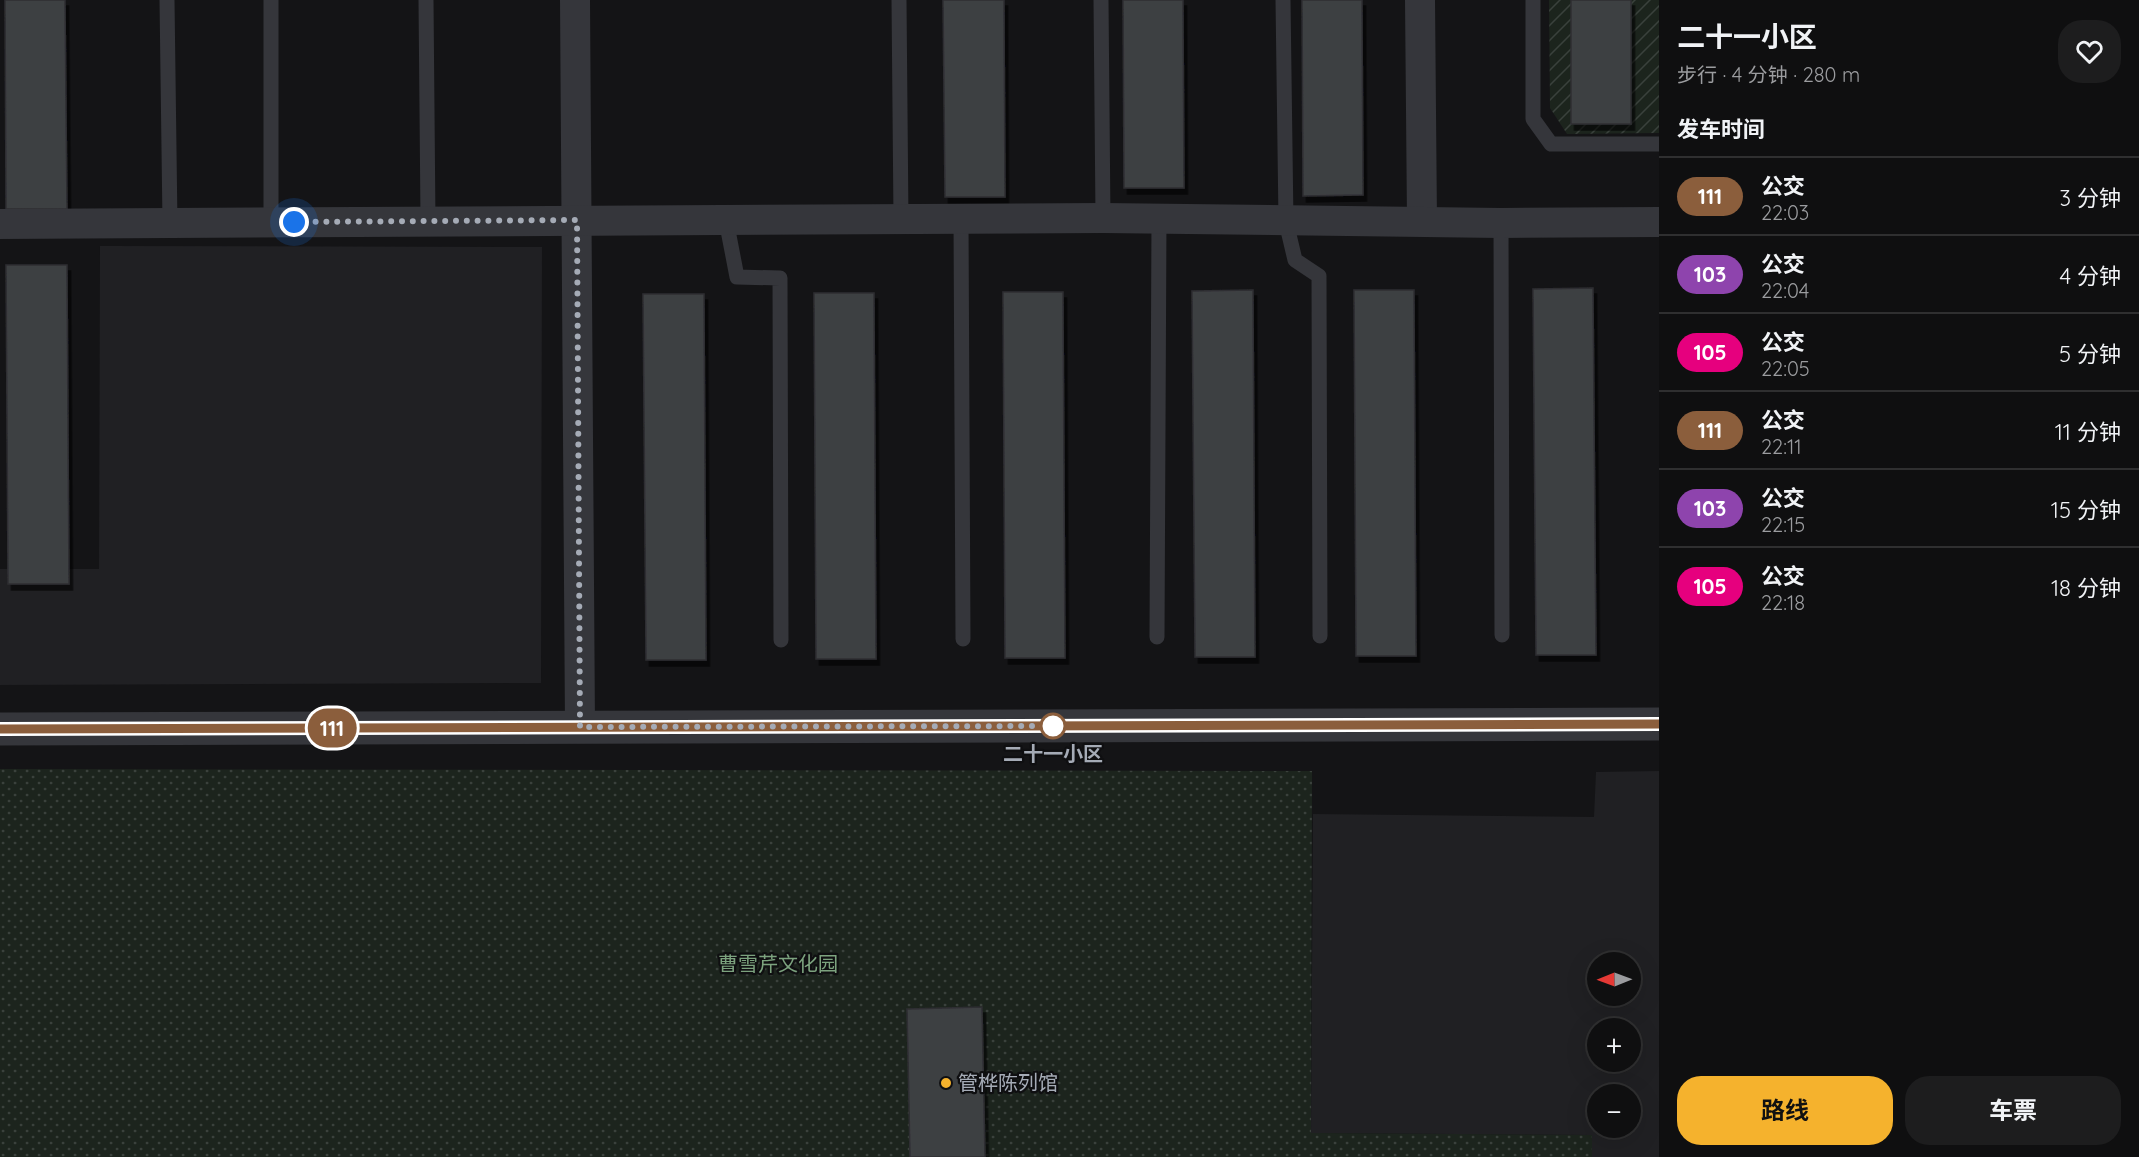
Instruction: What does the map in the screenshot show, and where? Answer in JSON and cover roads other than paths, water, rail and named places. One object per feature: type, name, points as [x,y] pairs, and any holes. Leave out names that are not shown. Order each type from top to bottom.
[{"type":"street","points":[[575,0],[580,727]]},
{"type":"street","points":[[1420,0],[1422,221]]},
{"type":"street","points":[[0,224],[1103,218],[1286,222],[1659,222]]},
{"type":"street","points":[[0,729],[1659,724]]},
{"type":"lane","points":[[167,0],[170,224]]},
{"type":"lane","points":[[271,0],[272,223]]},
{"type":"lane","points":[[426,0],[428,221]]},
{"type":"lane","points":[[899,0],[901,220]]},
{"type":"lane","points":[[1101,0],[1103,218]]},
{"type":"lane","points":[[1283,0],[1286,222],[1295,260],[1319,276],[1320,636]]},
{"type":"lane","points":[[1533,0],[1533,119],[1551,144],[1659,144]]},
{"type":"lane","points":[[961,219],[963,639]]},
{"type":"lane","points":[[1157,637],[1159,219]]},
{"type":"lane","points":[[726,220],[737,277],[780,278],[781,640]]},
{"type":"lane","points":[[1501,223],[1502,635]]},
{"type":"place","name":"二十一小区","points":[[1053,726]]},
{"type":"place","name":"管桦陈列馆","points":[[946,1083]]},
{"type":"park label","name":"曹雪芹文化园","points":[[778,964]]}]
